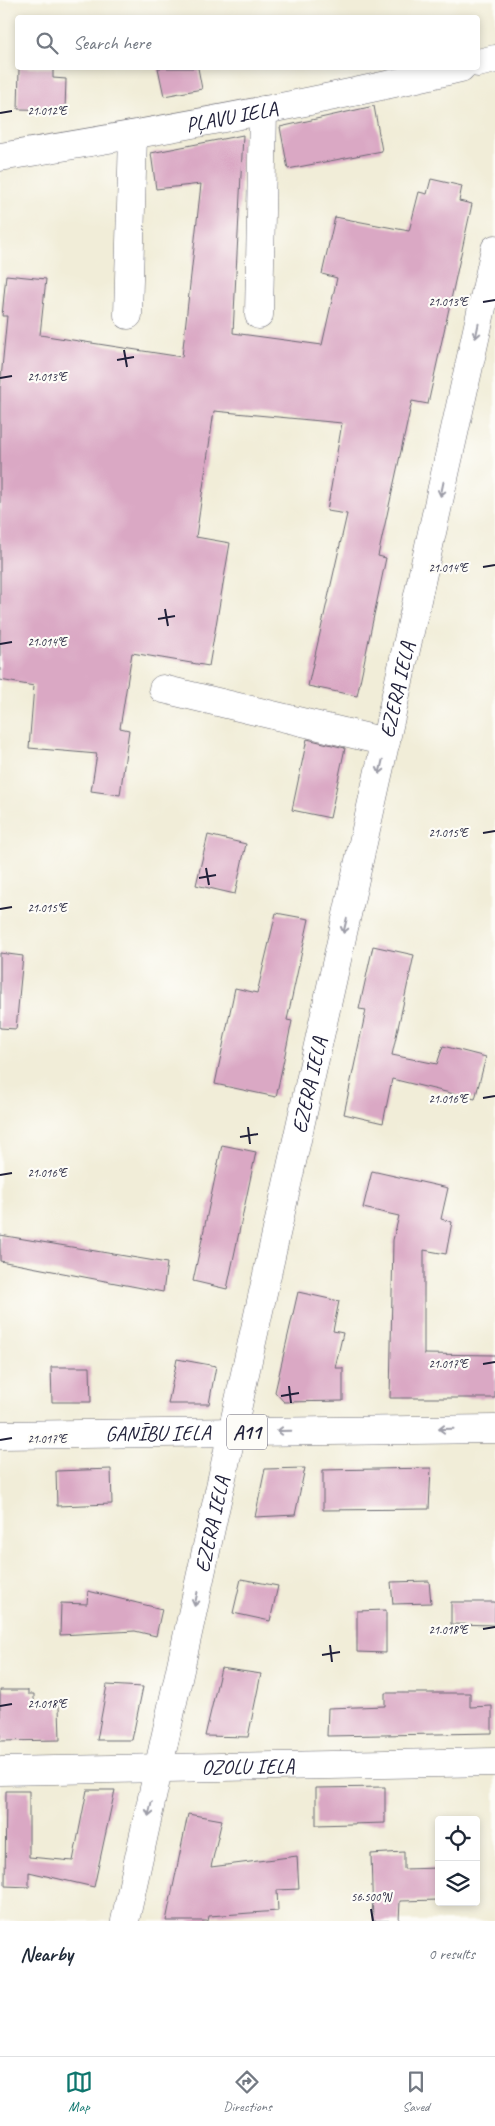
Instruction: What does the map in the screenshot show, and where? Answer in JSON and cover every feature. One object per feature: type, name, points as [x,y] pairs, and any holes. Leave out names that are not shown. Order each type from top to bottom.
[{"type":"main road","points":[[480,63],[495,59]]},
{"type":"main road","name":"PĻAVU IELA","points":[[0,157],[133,135],[358,92],[452,70]]},
{"type":"main road","points":[[259,315],[263,110]]},
{"type":"main road","points":[[128,316],[133,135]]},
{"type":"main road","name":"EZERA IELA","points":[[125,1921],[495,249]]},
{"type":"main road","points":[[163,689],[386,742]]},
{"type":"main road","name":"GANĪBU IELA","points":[[0,1435],[495,1429]]},
{"type":"main road","name":"OZOLU IELA","points":[[0,1771],[495,1762]]},
{"type":"building","points":[[19,70],[53,70],[53,78],[66,79],[65,110],[18,109]]},
{"type":"building","points":[[158,70],[198,70],[202,89],[164,96]]},
{"type":"building","points":[[374,106],[382,151],[288,169],[280,127]]},
{"type":"building","points":[[243,135],[233,333],[322,345],[337,278],[322,274],[335,217],[409,231],[419,192],[427,194],[431,179],[462,186],[459,201],[472,204],[428,404],[412,401],[378,556],[386,558],[357,696],[308,686],[347,514],[327,511],[342,423],[214,411],[196,537],[230,543],[209,666],[132,653],[120,728],[129,730],[120,795],[91,791],[97,754],[29,748],[34,686],[0,680],[0,389],[7,316],[2,316],[6,275],[46,279],[40,335],[182,357],[201,184],[156,189],[151,153]]},
{"type":"building","points":[[307,739],[345,748],[330,818],[292,810]]},
{"type":"building","points":[[208,835],[246,844],[235,894],[196,885]]},
{"type":"building","points":[[276,913],[309,919],[287,1020],[292,1021],[276,1097],[215,1084],[235,988],[257,993]]},
{"type":"building","points":[[373,946],[414,955],[392,1055],[437,1064],[443,1046],[486,1057],[475,1099],[392,1079],[383,1123],[344,1114],[366,1010],[359,1009]]},
{"type":"building","points":[[0,953],[23,956],[16,1029],[0,1028]]},
{"type":"building","points":[[222,1145],[256,1152],[227,1289],[193,1281]]},
{"type":"building","points":[[372,1171],[448,1188],[441,1219],[452,1222],[446,1254],[424,1250],[424,1354],[495,1355],[495,1398],[390,1398],[393,1240],[399,1216],[363,1208]]},
{"type":"building","points":[[0,1235],[167,1263],[163,1292],[0,1261]]},
{"type":"building","points":[[298,1292],[339,1301],[333,1331],[343,1333],[335,1368],[343,1368],[343,1401],[284,1402],[275,1392]]},
{"type":"building","points":[[177,1359],[216,1366],[209,1404],[168,1404]]},
{"type":"building","points":[[51,1367],[90,1367],[91,1402],[52,1402]]},
{"type":"building","points":[[305,1468],[295,1515],[255,1517],[265,1469]]},
{"type":"building","points":[[431,1468],[429,1509],[323,1510],[323,1470]]},
{"type":"building","points":[[111,1469],[112,1504],[57,1506],[56,1471]]},
{"type":"building","points":[[241,1579],[278,1586],[270,1621],[233,1613]]},
{"type":"building","points":[[429,1581],[431,1603],[393,1604],[391,1582]]},
{"type":"building","points":[[88,1591],[162,1609],[156,1636],[135,1631],[60,1635],[61,1603],[87,1604]]},
{"type":"building","points":[[451,1602],[495,1602],[495,1625],[451,1624]]},
{"type":"building","points":[[386,1610],[386,1653],[357,1652],[357,1611]]},
{"type":"building","points":[[221,1668],[261,1674],[248,1737],[205,1736]]},
{"type":"building","points":[[107,1685],[143,1687],[132,1740],[97,1740]]},
{"type":"building","points":[[0,1690],[28,1690],[28,1694],[34,1694],[34,1706],[59,1706],[60,1740],[0,1741]]},
{"type":"building","points":[[385,1693],[470,1693],[470,1707],[492,1706],[492,1733],[327,1736],[328,1708],[385,1706]]},
{"type":"building","points":[[385,1787],[385,1823],[316,1825],[316,1788]]},
{"type":"building","points":[[87,1790],[115,1790],[94,1887],[29,1872],[29,1887],[5,1886],[6,1791],[29,1791],[29,1857],[73,1861]]},
{"type":"building","points":[[188,1814],[222,1820],[211,1867],[297,1856],[299,1889],[277,1890],[278,1911],[209,1916],[208,1921],[166,1921]]},
{"type":"building","points":[[404,1852],[404,1869],[435,1868],[435,1900],[400,1901],[399,1921],[373,1921],[371,1854]]}]
